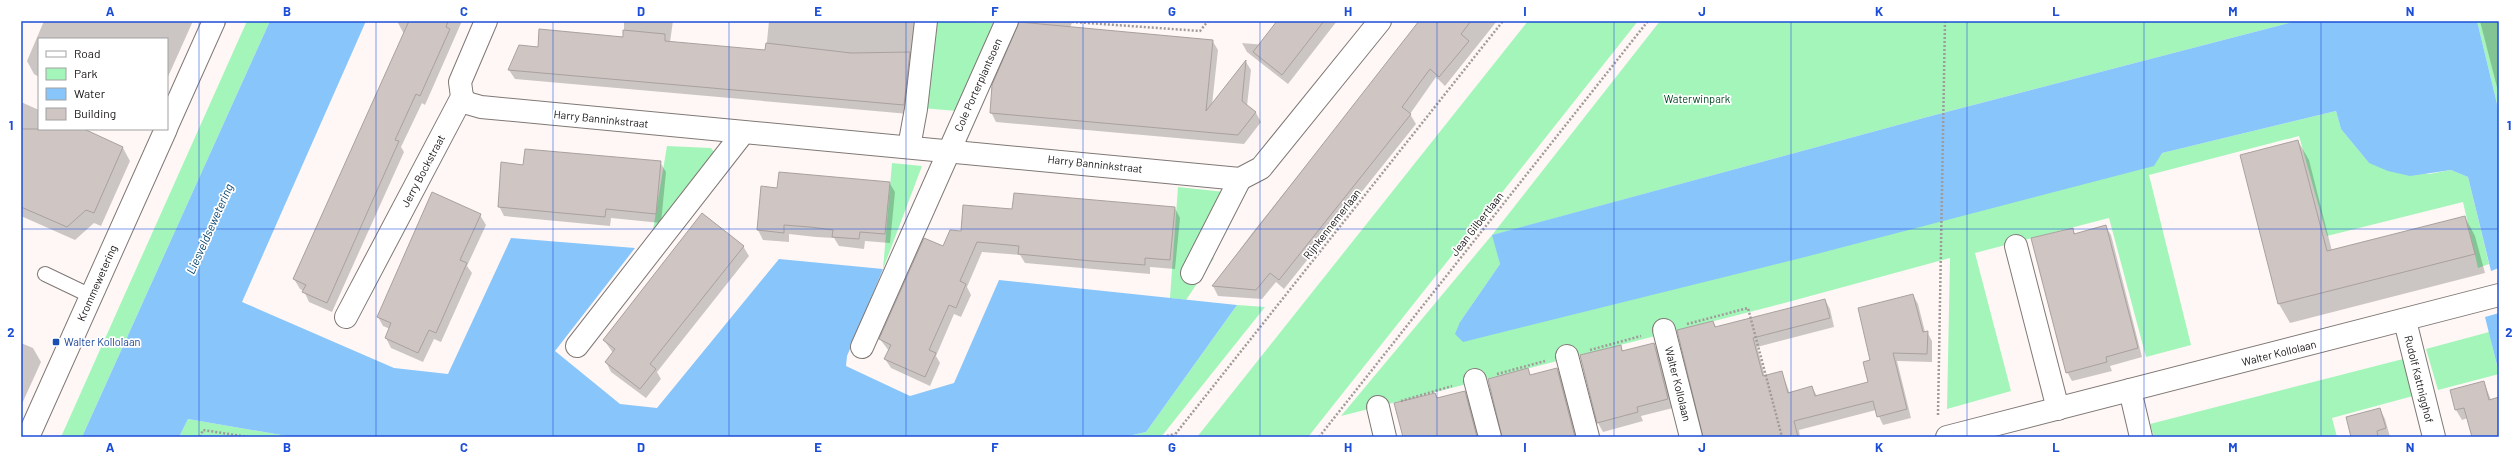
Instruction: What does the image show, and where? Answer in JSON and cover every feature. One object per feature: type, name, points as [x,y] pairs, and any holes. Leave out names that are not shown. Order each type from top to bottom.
[{"type":"street","points":[[168,124],[214,21]]},
{"type":"street","name":"Jerry Bockstraat","points":[[346,317],[462,97],[460,82],[486,21]]},
{"type":"street","points":[[909,147],[916,109],[926,21]]},
{"type":"street","name":"Cole Porterplantsoen","points":[[950,150],[1007,21]]},
{"type":"street","points":[[1192,273],[1240,179],[1261,168],[1380,21]]},
{"type":"street","name":"Harry Banninkstraat","points":[[462,97],[467,103],[481,107],[743,133],[950,150],[1240,179]]},
{"type":"street","name":"Krommewetering","points":[[28,437],[166,130]]},
{"type":"street","points":[[577,346],[743,133]]},
{"type":"street","points":[[862,348],[950,150]]},
{"type":"street","points":[[2016,246],[2058,409]]},
{"type":"street","name":"Walter Kollolaan","points":[[1943,429],[2058,409],[2405,321],[2499,295]]},
{"type":"street","name":"Rudolf Kattnigghof","points":[[2405,321],[2434,437]]},
{"type":"street","name":"Walter Kollolaan","points":[[1664,330],[1691,437]]},
{"type":"street","points":[[1567,356],[1588,437]]},
{"type":"street","points":[[1475,380],[1490,437]]},
{"type":"street","points":[[2130,390],[2141,437]]},
{"type":"street","points":[[1378,407],[1385,437]]},
{"type":"lane","points":[[45,274],[91,296]]},
{"type":"path","points":[[1060,21],[1200,31],[1208,21]]},
{"type":"path","name":"Rijnkennemerlaan","points":[[1174,436],[1503,21]]},
{"type":"path","name":"Jean Gilbertlaan","points":[[1319,437],[1648,21]]},
{"type":"path","points":[[1943,429],[1941,223],[1945,21]]},
{"type":"path","points":[[1378,407],[1748,308],[1782,437]]},
{"type":"path","points":[[200,437],[204,430],[248,437]]},
{"type":"path","points":[[1163,437],[1174,436]]},
{"type":"green space","points":[[247,21],[270,21],[82,437],[61,437]]},
{"type":"green space","points":[[931,21],[999,23],[957,111],[922,108]]},
{"type":"green space","points":[[1528,21],[1638,21],[1308,437],[1197,437]]},
{"type":"green space","name":"Waterwinpark","points":[[1660,21],[2297,21],[1931,116],[1493,235],[1500,264],[1460,322],[2336,111],[2341,129],[2369,163],[2429,174],[2451,170],[2468,177],[2489,264],[2478,268],[2463,202],[2327,236],[2299,136],[2149,175],[2191,345],[2146,357],[2109,218],[1975,253],[2011,391],[1947,409],[1950,258],[1773,306],[1341,416],[1492,235]]},
{"type":"green space","points":[[2477,21],[2499,21],[2499,112]]},
{"type":"green space","points":[[667,146],[711,148],[716,155],[652,236]]},
{"type":"green space","points":[[892,163],[922,166],[883,269]]},
{"type":"green space","points":[[1178,187],[1225,192],[1199,246],[1214,258],[1186,300],[1170,298]]},
{"type":"green space","points":[[1237,305],[1265,307],[1161,437],[1124,437],[1146,432]]},
{"type":"green space","points":[[2489,332],[2499,374],[2438,390],[2426,349]]},
{"type":"green space","points":[[2403,359],[2413,396],[2332,418],[2337,437],[2154,437],[2150,424]]},
{"type":"green space","points":[[188,419],[293,437],[179,437]]},
{"type":"water","name":"Liesveldsewetering","points":[[270,21],[366,21],[242,302],[394,368],[448,374],[511,238],[635,248],[555,351],[620,404],[657,408],[779,259],[883,269],[847,356],[846,366],[910,396],[954,383],[999,280],[1237,305],[1146,432],[1124,437],[293,437],[188,419],[179,437],[82,437]]},
{"type":"water","points":[[2297,21],[2477,21],[2499,112],[2499,268],[2491,271],[2468,177],[2451,170],[2410,176],[2388,171],[2369,163],[2341,129],[2336,111],[2162,153],[2154,166],[1809,256],[1463,342],[1455,334],[1460,322],[1500,264],[1492,235],[1931,116]]},
{"type":"water","points":[[2499,313],[2499,373],[2485,317]]},
{"type":"building","points":[[409,21],[448,21],[446,27],[450,29],[420,96],[416,94],[395,140],[399,141],[327,303],[302,292],[306,285],[293,279]]},
{"type":"building","points":[[1277,21],[1324,21],[1282,75],[1253,52]]},
{"type":"building","points":[[1419,21],[1471,21],[1461,34],[1469,41],[1439,77],[1430,69],[1402,107],[1411,114],[1279,280],[1270,273],[1256,290],[1212,286]]},
{"type":"building","points":[[1019,22],[1213,40],[1206,111],[1246,60],[1242,101],[1256,112],[1238,135],[990,113],[992,85]]},
{"type":"building","points":[[539,29],[623,37],[623,30],[665,34],[665,41],[765,50],[766,43],[851,53],[910,52],[904,105],[508,70],[519,45],[538,47]]},
{"type":"building","points":[[21,129],[86,130],[123,147],[94,213],[86,210],[67,227],[21,207]]},
{"type":"building","points":[[2298,140],[2327,251],[2465,216],[2475,254],[2278,304],[2240,155]]},
{"type":"building","points":[[525,149],[661,161],[656,214],[606,209],[605,217],[498,207],[501,162],[523,165]]},
{"type":"building","points":[[779,172],[890,182],[885,234],[860,232],[859,239],[832,237],[833,230],[784,225],[784,233],[757,230],[761,186],[777,188]]},
{"type":"building","points":[[432,192],[481,214],[460,260],[467,263],[436,333],[429,330],[418,353],[385,338],[391,323],[377,317]]},
{"type":"building","points":[[1014,193],[1175,207],[1170,260],[1145,258],[1145,265],[1092,261],[1018,254],[1019,246],[977,242],[960,281],[966,284],[956,308],[949,305],[929,350],[936,353],[925,377],[884,359],[891,345],[879,339],[924,238],[943,246],[950,230],[961,231],[963,205],[1012,209]]},
{"type":"building","points":[[702,213],[744,246],[650,364],[656,369],[640,389],[605,362],[615,349],[603,340]]},
{"type":"building","points":[[2106,225],[2138,348],[2106,357],[2107,362],[2066,373],[2031,238],[2073,228],[2074,234]]},
{"type":"building","points":[[1913,294],[1923,332],[1928,331],[1927,354],[1893,353],[1907,409],[1877,417],[1873,401],[1794,421],[1798,437],[1703,437],[1677,330],[1713,321],[1715,327],[1825,299],[1830,318],[1753,338],[1763,376],[1782,371],[1788,393],[1812,386],[1815,396],[1868,382],[1863,362],[1870,360],[1858,308]]},
{"type":"building","points":[[1654,343],[1668,399],[1637,407],[1638,412],[1597,423],[1580,355],[1621,345],[1622,351]]},
{"type":"building","points":[[1528,368],[1530,375],[1557,368],[1575,437],[1502,437],[1488,379]]},
{"type":"building","points":[[2484,381],[2489,400],[2499,397],[2499,437],[2472,437],[2464,408],[2455,410],[2450,390]]},
{"type":"building","points":[[1465,391],[1477,437],[1403,437],[1394,403],[1435,393],[1437,398]]},
{"type":"building","points":[[2380,408],[2386,428],[2377,431],[2378,437],[2351,437],[2346,417]]},
{"type":"place","name":"Walter Kollolaan","points":[[56,342]]}]
